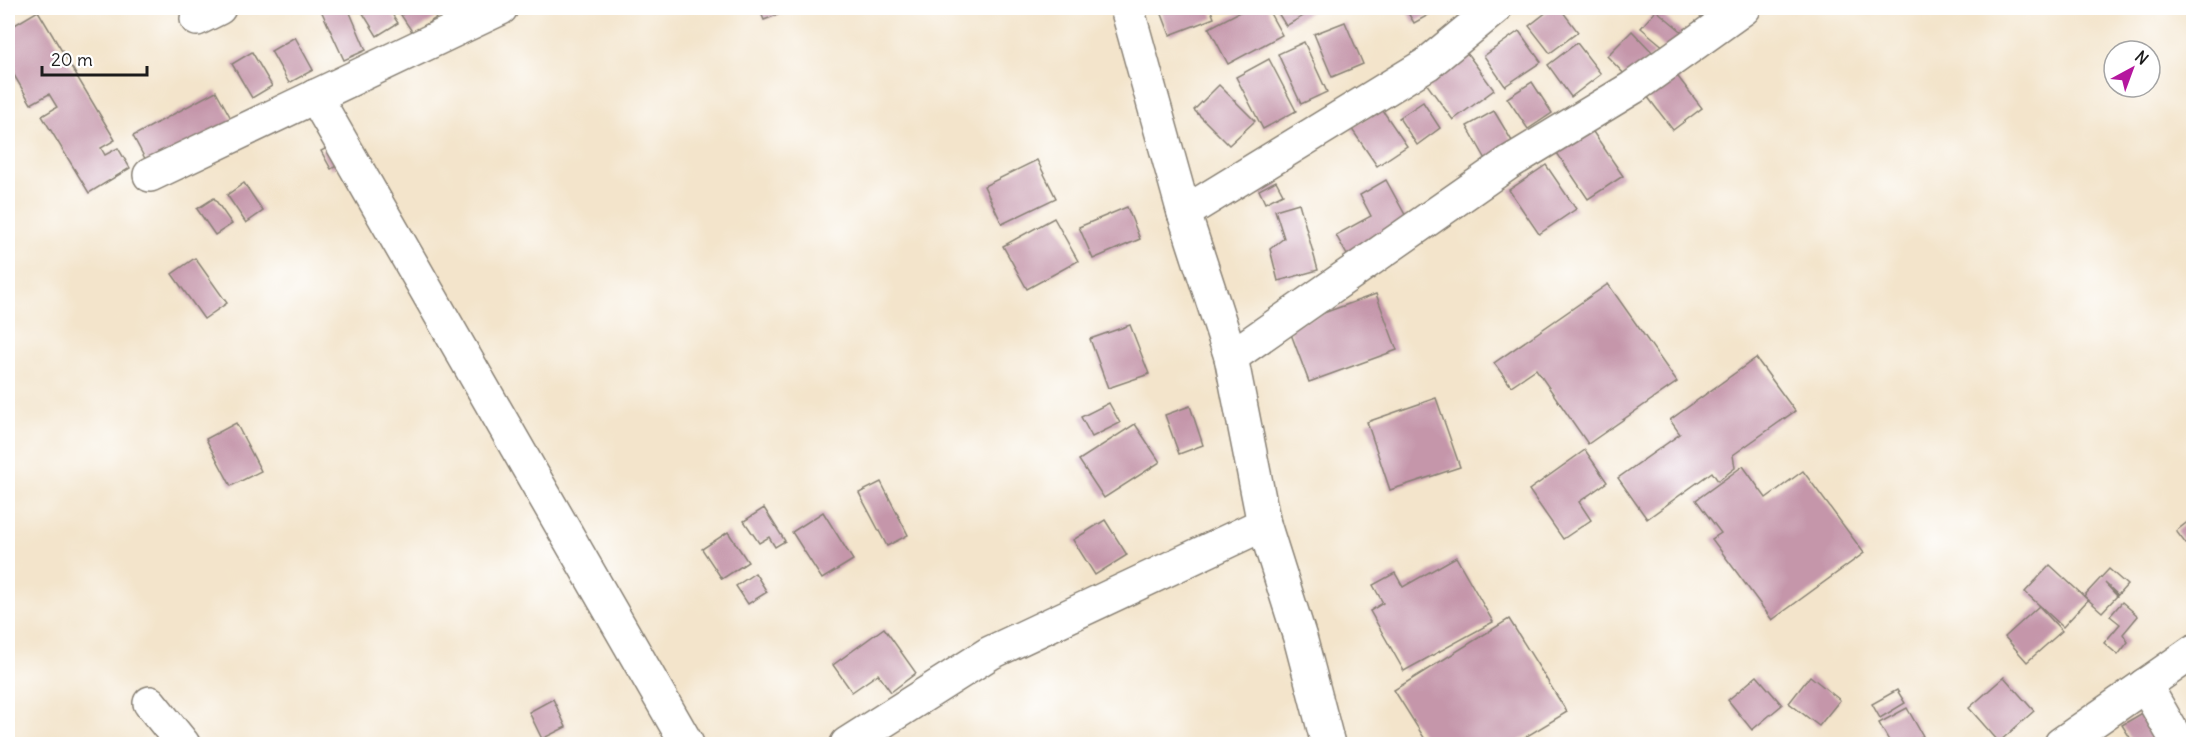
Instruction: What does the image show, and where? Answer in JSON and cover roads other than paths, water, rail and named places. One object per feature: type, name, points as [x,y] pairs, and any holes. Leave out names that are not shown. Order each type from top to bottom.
[{"type":"street","points":[[150,176],[501,8]]},
{"type":"street","points":[[1127,8],[1184,213],[1231,357],[1263,524],[1300,641],[1328,744]]},
{"type":"street","points":[[1184,213],[1427,64],[1495,8]]},
{"type":"street","points":[[1231,357],[1510,162],[1632,88],[1744,8]]},
{"type":"street","points":[[315,96],[687,744]]},
{"type":"street","points":[[847,744],[990,653],[1263,524]]},
{"type":"street","points":[[2061,744],[2193,651]]},
{"type":"street","points":[[2145,685],[2179,744]]},
{"type":"street","points":[[150,703],[183,744]]}]
